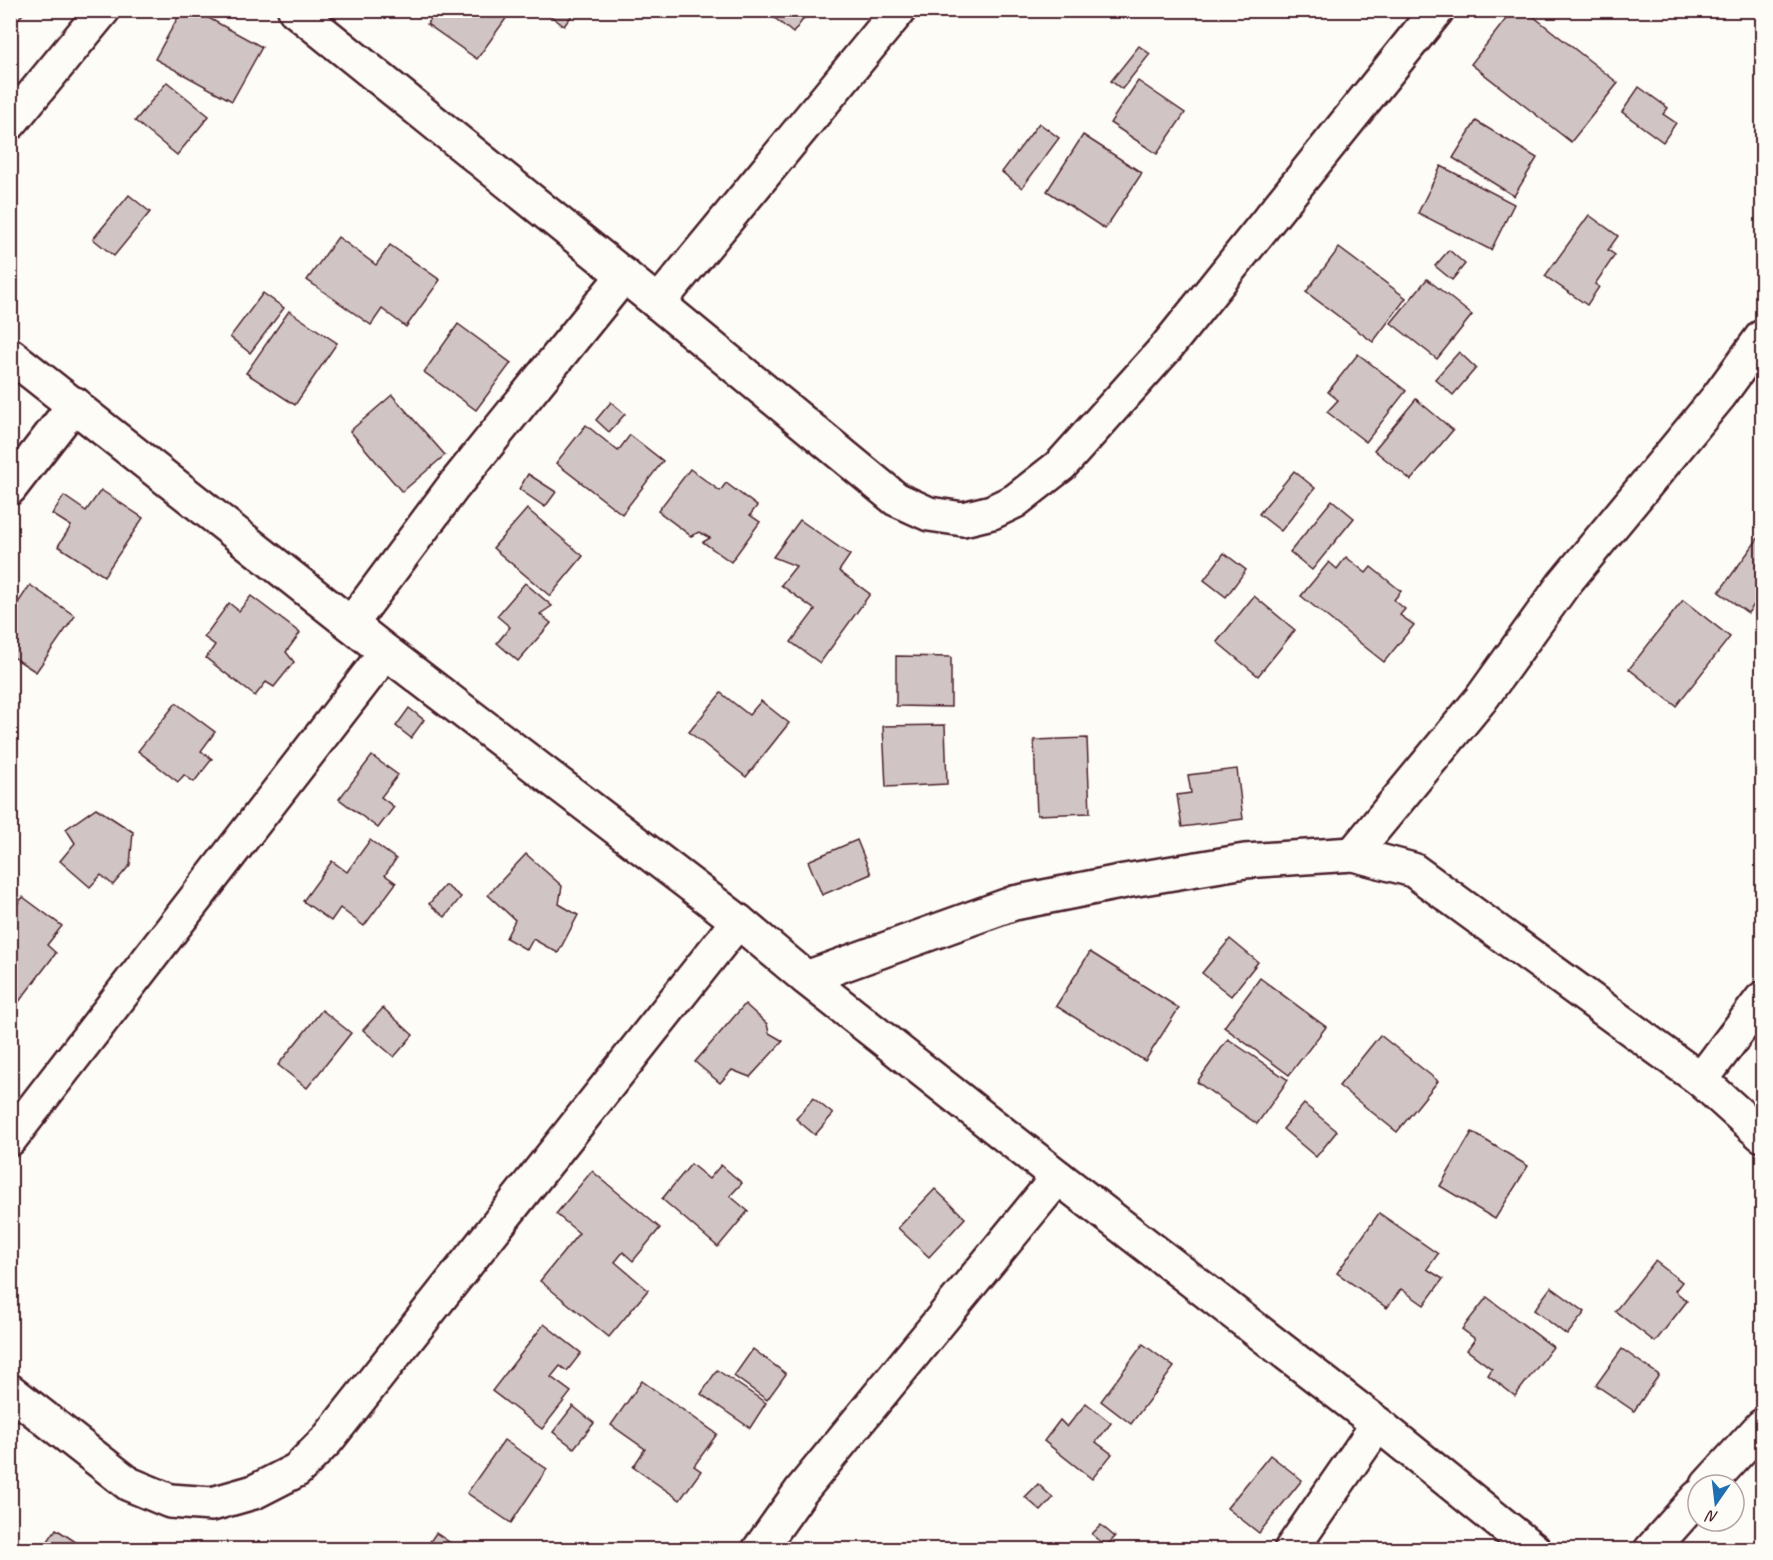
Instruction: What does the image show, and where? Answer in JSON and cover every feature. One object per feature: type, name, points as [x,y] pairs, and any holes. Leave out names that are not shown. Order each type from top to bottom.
[{"type":"street","points":[[10,123],[103,10]]},
{"type":"street","points":[[295,10],[624,275],[896,499],[929,514],[963,519],[992,512],[1015,501],[1061,465],[1165,349],[1437,10]]},
{"type":"street","points":[[658,303],[899,10]]},
{"type":"street","points":[[351,624],[453,487],[624,275]]},
{"type":"street","points":[[1353,854],[1481,699],[1563,585],[1719,396],[1762,337]]},
{"type":"street","points":[[10,355],[75,404],[386,652],[738,921],[806,978],[1058,1177],[1378,1424],[1534,1550]]},
{"type":"street","points":[[10,488],[75,404]]},
{"type":"street","points":[[10,1139],[386,652]]},
{"type":"street","points":[[806,978],[1014,903],[1245,861],[1353,854],[1413,870],[1701,1080],[1762,1135]]},
{"type":"street","points":[[10,1391],[129,1484],[170,1501],[212,1504],[254,1492],[297,1470],[327,1440],[738,921]]},
{"type":"street","points":[[1701,1080],[1762,999]]},
{"type":"street","points":[[759,1550],[801,1491],[1058,1177]]},
{"type":"street","points":[[1291,1550],[1378,1424]]},
{"type":"street","points":[[1719,1473],[1762,1426]]},
{"type":"street","points":[[1651,1550],[1686,1511]]},
{"type":"building","points":[[10,10],[27,10],[10,27]]},
{"type":"building","points":[[182,10],[194,10],[262,47],[232,101],[155,59]]},
{"type":"building","points":[[437,10],[512,10],[477,59],[427,24]]},
{"type":"building","points":[[543,10],[576,10],[564,26]]},
{"type":"building","points":[[765,10],[810,10],[793,33]]},
{"type":"building","points":[[1513,10],[1525,10],[1618,83],[1571,142],[1471,64]]},
{"type":"building","points":[[1139,46],[1150,54],[1122,89],[1111,81]]},
{"type":"building","points":[[1138,81],[1185,113],[1157,154],[1110,123]]},
{"type":"building","points":[[167,82],[209,116],[177,155],[135,121]]},
{"type":"building","points":[[1639,87],[1668,108],[1663,114],[1676,123],[1663,142],[1622,112]]},
{"type":"building","points":[[1476,121],[1537,158],[1514,196],[1453,158]]},
{"type":"building","points":[[1039,123],[1059,138],[1022,188],[1002,172]]},
{"type":"building","points":[[1083,135],[1142,173],[1105,229],[1047,191]]},
{"type":"building","points":[[1441,166],[1514,204],[1491,250],[1418,213]]},
{"type":"building","points":[[129,195],[150,212],[114,256],[93,239]]},
{"type":"building","points":[[1589,215],[1618,236],[1608,250],[1615,255],[1595,284],[1599,287],[1587,305],[1545,276]]},
{"type":"building","points":[[338,237],[376,265],[390,245],[440,280],[406,327],[382,309],[371,325],[307,280]]},
{"type":"building","points":[[1339,248],[1406,298],[1373,342],[1306,292]]},
{"type":"building","points":[[1449,250],[1465,264],[1452,280],[1435,266]]},
{"type":"building","points":[[1427,279],[1472,315],[1437,359],[1391,323]]},
{"type":"building","points":[[263,293],[284,308],[250,353],[230,337]]},
{"type":"building","points":[[289,311],[337,343],[295,405],[246,373]]},
{"type":"building","points":[[458,324],[511,363],[476,410],[424,372]]},
{"type":"building","points":[[1459,352],[1476,368],[1453,395],[1435,379]]},
{"type":"building","points":[[1358,354],[1406,391],[1366,442],[1327,412],[1338,400],[1328,392]]},
{"type":"building","points":[[392,395],[445,455],[402,492],[350,431]]},
{"type":"building","points":[[1416,399],[1453,430],[1411,480],[1374,450]]},
{"type":"building","points":[[611,402],[625,414],[609,432],[596,420]]},
{"type":"building","points":[[586,425],[618,451],[630,435],[663,461],[622,514],[556,463]]},
{"type":"building","points":[[690,469],[720,491],[726,483],[757,506],[750,515],[760,522],[731,562],[703,542],[710,538],[699,532],[691,536],[658,511]]},
{"type":"building","points":[[1294,471],[1315,488],[1281,531],[1259,514]]},
{"type":"building","points":[[528,474],[556,492],[545,507],[519,489]]},
{"type":"building","points":[[101,490],[143,518],[104,576],[58,546],[71,526],[52,514],[64,496],[86,511]]},
{"type":"building","points":[[1332,500],[1354,518],[1312,570],[1290,552]]},
{"type":"building","points":[[527,509],[583,556],[550,596],[493,548]]},
{"type":"building","points":[[800,520],[850,555],[839,571],[870,594],[820,663],[791,642],[815,610],[781,585],[796,566],[773,557]]},
{"type":"building","points":[[1762,533],[1762,594],[1748,613],[1719,592]]},
{"type":"building","points":[[1224,553],[1246,570],[1226,597],[1204,580]]},
{"type":"building","points":[[1346,557],[1366,573],[1371,567],[1401,591],[1394,600],[1405,609],[1400,615],[1414,625],[1384,662],[1301,596],[1329,562],[1337,569]]},
{"type":"building","points":[[525,583],[552,606],[540,614],[551,623],[518,661],[497,643],[510,627],[497,616]]},
{"type":"building","points":[[30,585],[75,616],[36,672],[10,655],[10,597],[18,603]]},
{"type":"building","points":[[251,596],[300,633],[286,652],[294,662],[274,687],[266,682],[255,696],[206,658],[215,645],[204,637],[229,603],[239,611]]},
{"type":"building","points":[[1254,596],[1295,630],[1258,676],[1217,642]]},
{"type":"building","points":[[1683,600],[1730,637],[1676,706],[1629,669]]},
{"type":"building","points":[[896,656],[951,657],[951,707],[896,706]]},
{"type":"building","points":[[721,693],[749,715],[761,701],[789,723],[746,777],[689,732]]},
{"type":"building","points":[[176,703],[215,732],[201,751],[212,759],[194,782],[184,775],[178,782],[138,751]]},
{"type":"building","points":[[409,708],[424,720],[411,738],[396,726]]},
{"type":"building","points":[[945,725],[947,784],[886,787],[883,726]]},
{"type":"building","points":[[1087,738],[1090,813],[1037,815],[1034,740]]},
{"type":"building","points":[[372,756],[398,775],[381,797],[394,807],[378,828],[339,799]]},
{"type":"building","points":[[1237,769],[1243,819],[1182,827],[1177,795],[1191,793],[1188,775]]},
{"type":"building","points":[[96,808],[133,832],[130,865],[113,885],[101,875],[90,887],[60,861],[75,843],[66,829]]},
{"type":"building","points":[[370,840],[396,859],[385,875],[396,883],[364,926],[340,908],[331,921],[303,901],[332,861],[347,872]]},
{"type":"building","points":[[857,840],[871,874],[822,895],[808,861]]},
{"type":"building","points":[[526,854],[562,886],[559,904],[578,915],[558,953],[533,939],[527,950],[506,938],[515,920],[488,895]]},
{"type":"building","points":[[445,885],[461,897],[445,917],[429,904]]},
{"type":"building","points":[[23,897],[62,926],[47,945],[56,953],[18,1003],[10,998],[10,913]]},
{"type":"building","points":[[1230,939],[1258,962],[1231,996],[1202,973]]},
{"type":"building","points":[[1090,952],[1179,1008],[1145,1061],[1056,1006]]},
{"type":"building","points":[[1260,978],[1326,1027],[1289,1075],[1224,1027]]},
{"type":"building","points":[[745,1004],[767,1024],[769,1033],[783,1041],[750,1077],[732,1070],[720,1083],[695,1062]]},
{"type":"building","points":[[383,1008],[413,1035],[394,1057],[363,1030]]},
{"type":"building","points":[[322,1010],[351,1033],[307,1088],[278,1065]]},
{"type":"building","points":[[1380,1035],[1438,1081],[1397,1132],[1339,1086]]},
{"type":"building","points":[[1228,1039],[1288,1080],[1257,1124],[1197,1082]]},
{"type":"building","points":[[813,1098],[833,1114],[815,1135],[796,1119]]},
{"type":"building","points":[[1304,1104],[1337,1131],[1316,1157],[1283,1129]]},
{"type":"building","points":[[1472,1132],[1528,1166],[1495,1219],[1440,1186]]},
{"type":"building","points":[[691,1164],[709,1179],[721,1165],[742,1183],[730,1196],[748,1211],[718,1247],[662,1199]]},
{"type":"building","points":[[592,1171],[660,1228],[633,1261],[623,1252],[615,1262],[648,1290],[609,1337],[540,1281],[579,1233],[556,1214]]},
{"type":"building","points":[[935,1189],[965,1218],[929,1257],[898,1228]]},
{"type":"building","points":[[1379,1213],[1438,1254],[1427,1269],[1443,1279],[1424,1305],[1401,1289],[1387,1308],[1337,1273]]},
{"type":"building","points":[[1655,1261],[1682,1282],[1675,1291],[1687,1301],[1655,1342],[1615,1311]]},
{"type":"building","points":[[1551,1287],[1585,1312],[1567,1335],[1534,1310]]},
{"type":"building","points":[[1487,1297],[1553,1347],[1515,1396],[1488,1375],[1492,1369],[1467,1350],[1475,1339],[1462,1329]]},
{"type":"building","points":[[544,1324],[581,1353],[567,1371],[560,1366],[551,1377],[571,1392],[542,1429],[492,1391]]},
{"type":"building","points":[[1143,1344],[1174,1367],[1131,1424],[1101,1401]]},
{"type":"building","points":[[753,1349],[786,1374],[767,1400],[734,1376]]},
{"type":"building","points":[[1622,1349],[1659,1375],[1634,1411],[1596,1385]]},
{"type":"building","points":[[717,1370],[766,1403],[750,1428],[701,1394]]},
{"type":"building","points":[[642,1381],[717,1434],[694,1466],[701,1471],[680,1500],[633,1467],[645,1449],[611,1425]]},
{"type":"building","points":[[1086,1403],[1111,1423],[1096,1442],[1112,1454],[1092,1479],[1044,1441],[1060,1420],[1067,1427]]},
{"type":"building","points":[[573,1406],[594,1423],[574,1448],[553,1432]]},
{"type":"building","points":[[504,1440],[547,1469],[511,1523],[467,1493]]},
{"type":"building","points":[[1270,1455],[1302,1480],[1259,1533],[1227,1508]]},
{"type":"building","points":[[1038,1484],[1053,1498],[1041,1511],[1025,1497]]},
{"type":"building","points":[[1101,1525],[1115,1537],[1106,1546],[1092,1534]]},
{"type":"building","points":[[56,1529],[82,1546],[80,1550],[42,1550]]},
{"type":"building","points":[[436,1533],[461,1550],[424,1550]]}]
